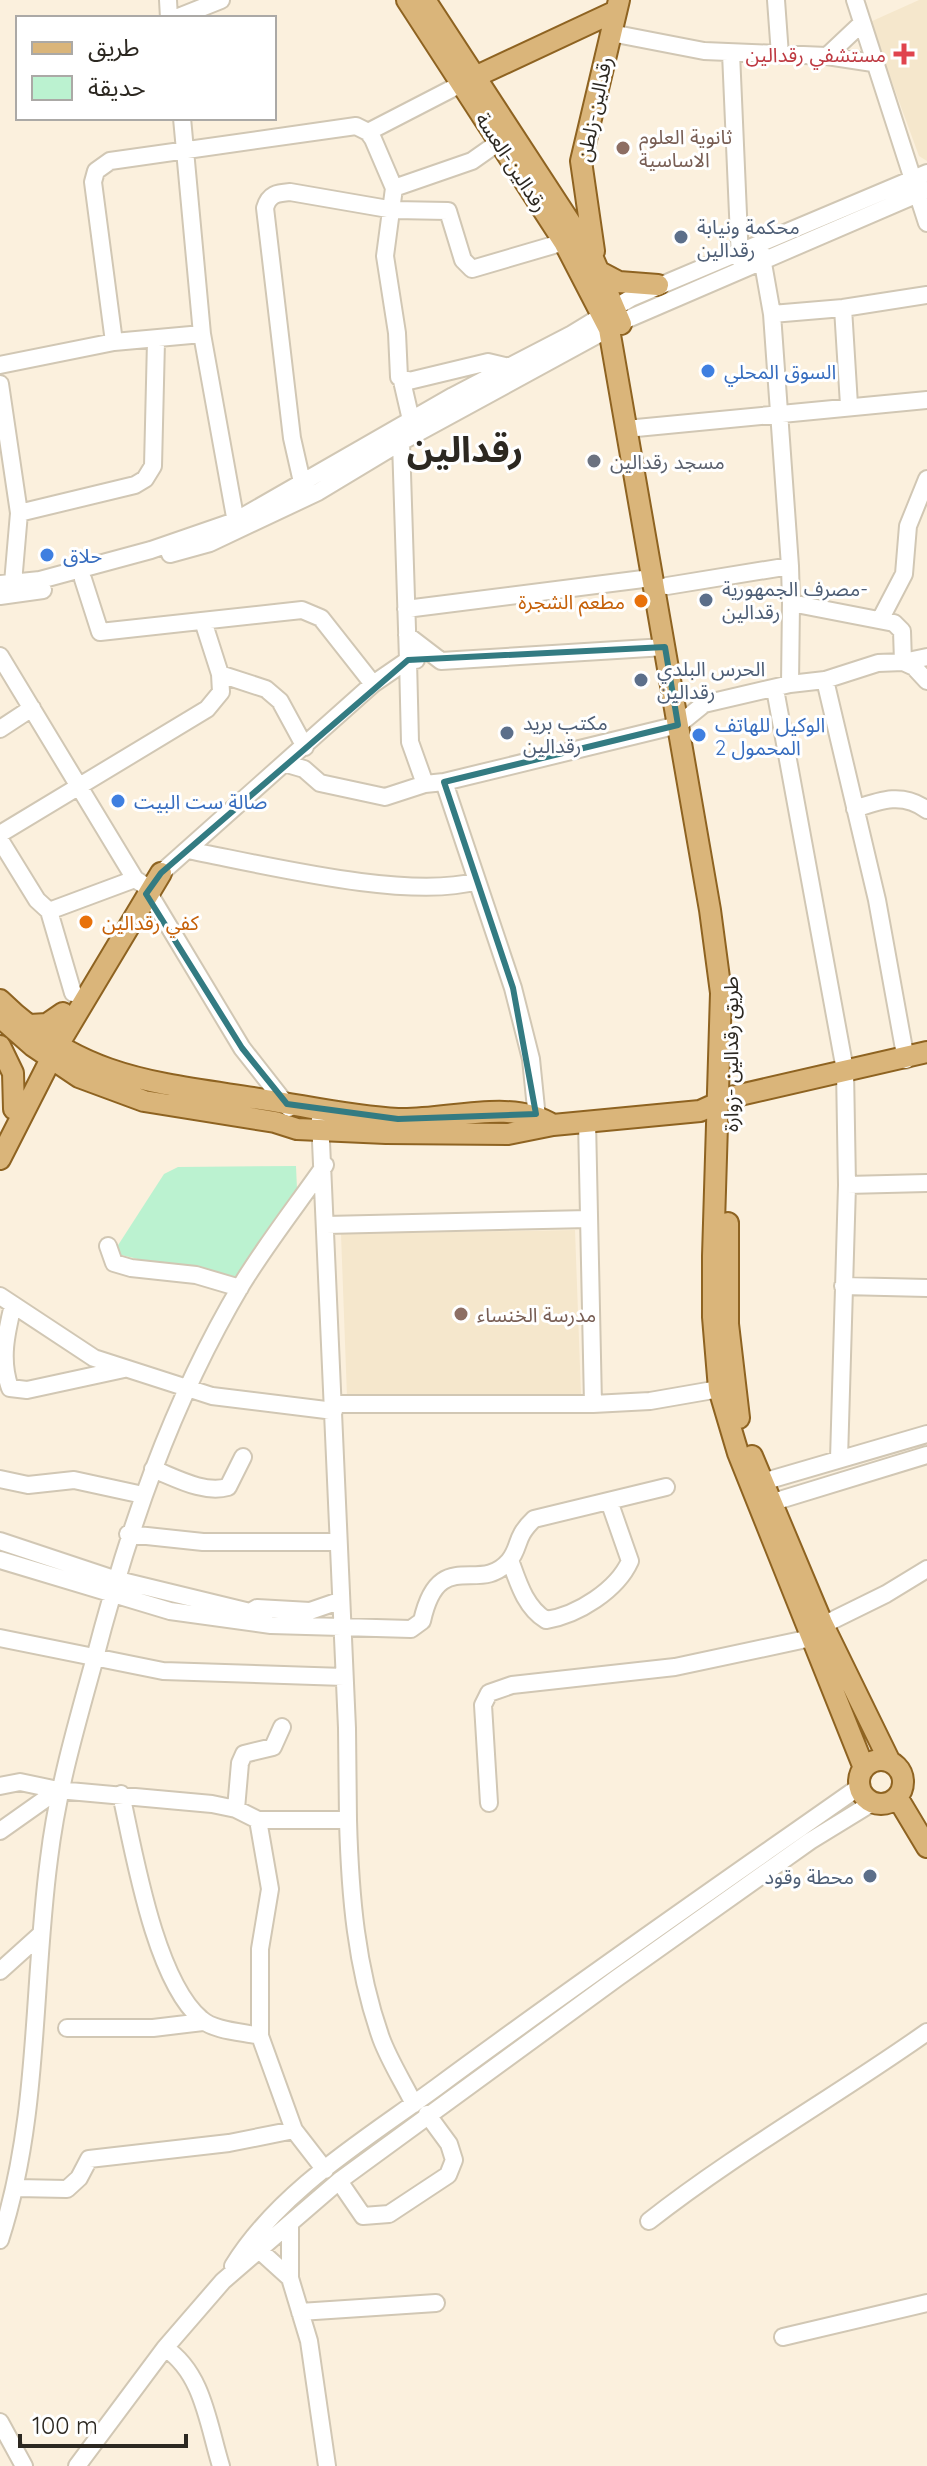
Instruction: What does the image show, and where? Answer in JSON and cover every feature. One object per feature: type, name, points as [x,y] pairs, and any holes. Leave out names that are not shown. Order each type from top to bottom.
[{"type":"main road","name":"رقدالين-العسة","points":[[407,0],[473,88],[598,269],[612,318]]},
{"type":"main road","name":"رقدالين-العسة","points":[[425,0],[499,142],[612,318]]},
{"type":"main road","points":[[473,88],[617,6]]},
{"type":"main road","name":"رقدالين-زلطن","points":[[598,269],[581,178],[581,161],[617,6]]},
{"type":"main road","points":[[598,269],[619,282],[658,285]]},
{"type":"main road","name":"طريق رقدالين -زوارة","points":[[612,318],[683,720],[721,993],[732,1375],[741,1426],[757,1484]]},
{"type":"main road","name":"طريق رقدالين -زوارة","points":[[659,582],[665,647],[683,720]]},
{"type":"main road","points":[[0,1159],[63,1013],[91,959],[147,883]]},
{"type":"main road","points":[[0,1135],[147,883]]},
{"type":"main road","points":[[0,1000],[30,1025],[50,1049],[104,1068],[145,1082],[287,1104],[320,1119],[386,1133],[508,1134],[542,1122],[700,1111],[724,1100],[845,1070],[906,1060],[927,1052]]},
{"type":"main road","points":[[30,1025],[47,1024],[63,1013]]},
{"type":"main road","points":[[0,1017],[50,1049],[100,1087],[144,1101],[275,1122],[297,1129],[320,1119]]},
{"type":"main road","points":[[0,1046],[13,1073],[14,1109]]},
{"type":"main road","name":"طريق رقدالين -زوارة","points":[[724,1100],[713,1317],[719,1389],[728,1426],[766,1504],[817,1631],[865,1786]]},
{"type":"main road","name":"طريق رقدالين -زوارة","points":[[817,1631],[890,1762]]},
{"type":"main road","points":[[876,1761],[890,1762],[902,1778],[897,1797],[885,1804],[865,1786],[876,1761]]},
{"type":"main road","points":[[897,1797],[927,1847]]},
{"type":"street","points":[[181,16],[221,0]]},
{"type":"street","points":[[776,0],[780,55]]},
{"type":"street","points":[[855,0],[873,63],[921,185],[927,223]]},
{"type":"street","points":[[827,56],[862,23]]},
{"type":"street","points":[[611,33],[731,53],[827,56],[873,63]]},
{"type":"street","points":[[731,53],[738,252],[743,269]]},
{"type":"street","points":[[114,342],[93,182],[96,171],[110,161],[348,126],[368,132],[473,88]]},
{"type":"street","points":[[182,120],[202,334],[236,526]]},
{"type":"street","points":[[368,132],[384,158],[394,188],[394,210],[386,238],[386,278],[411,420],[401,442],[410,742],[425,784]]},
{"type":"street","points":[[394,188],[472,161],[499,142]]},
{"type":"street","points":[[0,384],[19,513],[6,584],[40,580],[236,526],[318,492],[612,318],[658,285],[759,242],[921,185]]},
{"type":"street","points":[[0,596],[44,590],[210,543],[302,482],[572,334],[763,262],[921,185]]},
{"type":"street","points":[[302,482],[277,319],[265,208],[268,200],[275,194],[290,192],[394,210],[448,211],[463,260],[472,269],[564,242]]},
{"type":"street","points":[[759,242],[772,314],[790,566],[791,603],[782,686],[845,1070],[847,1185],[839,1459]]},
{"type":"street","points":[[772,314],[843,308],[927,295]]},
{"type":"street","points":[[843,308],[849,405]]},
{"type":"street","points":[[0,365],[114,342],[156,341],[202,334]]},
{"type":"street","points":[[19,513],[135,485],[145,479],[153,466],[156,341]]},
{"type":"street","points":[[402,381],[488,362],[509,367]]},
{"type":"street","points":[[632,428],[927,400]]},
{"type":"street","points":[[880,620],[904,574],[908,526],[927,479]]},
{"type":"street","points":[[406,609],[790,566]]},
{"type":"street","points":[[83,579],[100,632],[302,610],[313,612],[373,684]]},
{"type":"street","points":[[791,603],[894,623],[902,631],[903,662]]},
{"type":"street","points":[[73,993],[49,911],[37,900],[0,837],[207,709],[221,692],[220,674],[203,621]]},
{"type":"street","points":[[407,635],[441,661]]},
{"type":"street","points":[[49,911],[147,883],[287,764],[373,684],[408,660],[441,661],[665,647]]},
{"type":"street","points":[[0,656],[77,788],[147,883],[242,1048],[287,1104],[297,1129]]},
{"type":"street","points":[[287,764],[304,769],[320,783],[385,797],[425,784],[444,782],[683,720],[721,699],[825,680],[878,663],[927,657]]},
{"type":"street","points":[[903,662],[914,667],[927,681]]},
{"type":"street","points":[[220,674],[266,689],[280,701],[305,747]]},
{"type":"street","points":[[825,680],[897,998],[906,1060]]},
{"type":"street","points":[[0,729],[32,708]]},
{"type":"street","points":[[444,782],[513,988],[531,1059],[542,1122]]},
{"type":"street","points":[[855,809],[906,798],[926,813]]},
{"type":"street","points":[[187,850],[341,878],[451,889],[477,881]]},
{"type":"street","points":[[320,1119],[325,1165],[350,1903],[364,1978],[382,2040],[421,2109],[449,2144],[454,2160],[448,2175],[389,2214],[363,2216],[339,2181]]},
{"type":"street","points":[[587,1121],[593,1404]]},
{"type":"street","points":[[0,2240],[17,2188],[35,2053],[40,1935],[58,1790],[112,1586],[128,1534],[186,1389],[240,1288],[325,1165]]},
{"type":"street","points":[[847,1185],[927,1183]]},
{"type":"street","points":[[326,1225],[589,1219]]},
{"type":"street","points":[[108,1246],[114,1263],[131,1268],[196,1275],[240,1288]]},
{"type":"street","points":[[843,1286],[927,1288]]},
{"type":"street","points":[[125,1369],[27,1390],[10,1388],[3,1373],[2,1354],[6,1300],[94,1358],[125,1369],[186,1389],[333,1408],[593,1404],[650,1401],[719,1389]]},
{"type":"street","points":[[757,1484],[927,1434]]},
{"type":"street","points":[[766,1504],[927,1455]]},
{"type":"street","points":[[153,1469],[203,1488],[220,1489],[228,1487],[243,1457]]},
{"type":"street","points":[[0,1479],[28,1485],[74,1480],[143,1495]]},
{"type":"street","points":[[0,1541],[170,1611],[250,1623],[411,1629],[422,1621],[428,1594],[447,1577],[494,1572],[510,1560],[519,1533],[534,1519],[666,1487]]},
{"type":"street","points":[[510,1560],[522,1591],[536,1614],[546,1620],[571,1612],[610,1589],[624,1575],[630,1561],[609,1501]]},
{"type":"street","points":[[128,1534],[203,1542],[337,1542]]},
{"type":"street","points":[[0,1560],[112,1586],[250,1612],[257,1608],[310,1611],[339,1601]]},
{"type":"street","points":[[489,1803],[483,1705],[489,1693],[512,1685],[675,1667],[817,1631],[927,1569]]},
{"type":"street","points":[[0,1638],[94,1660],[163,1671],[344,1677]]},
{"type":"street","points":[[236,1809],[240,1763],[244,1754],[273,1747],[282,1727]]},
{"type":"street","points":[[0,1786],[20,1782],[58,1790],[121,1794],[236,1809],[258,1820],[348,1820]]},
{"type":"street","points":[[223,2281],[250,2238],[325,2170],[421,2109],[865,1786]]},
{"type":"street","points":[[0,1831],[58,1790]]},
{"type":"street","points":[[121,1794],[140,1880],[162,1950],[183,2000],[203,2022]]},
{"type":"street","points":[[258,1820],[270,1889],[260,1949],[260,2036],[294,2130],[325,2170]]},
{"type":"street","points":[[0,1971],[40,1935]]},
{"type":"street","points":[[67,2028],[139,2029],[203,2022],[260,2036]]},
{"type":"street","points":[[649,2221],[712,2171],[858,2082],[927,2032]]},
{"type":"street","points":[[77,2466],[165,2348],[223,2281],[421,2109]]},
{"type":"street","points":[[17,2188],[67,2189],[79,2178],[89,2159],[229,2143],[294,2130]]},
{"type":"street","points":[[290,2225],[290,2278],[309,2341],[327,2466]]},
{"type":"street","points":[[259,2250],[290,2278]]},
{"type":"street","points":[[300,2312],[436,2303]]},
{"type":"street","points":[[783,2337],[927,2303]]},
{"type":"street","points":[[165,2348],[183,2360],[192,2376],[221,2466]]},
{"type":"street","points":[[0,2422],[24,2466]]},
{"type":"highlighted area","points":[[665,647],[678,725],[444,782],[513,988],[536,1114],[398,1119],[287,1104],[242,1048],[146,894],[161,873],[408,660]]},
{"type":"shaded area","name":"مستشفي رقدالين","points":[[919,0],[927,0],[927,161],[919,156],[870,22]]},
{"type":"shaded area","name":"مدرسة الخنساء","points":[[575,1230],[581,1395],[347,1397],[341,1234]]},
{"type":"green space","points":[[296,1166],[297,1189],[237,1283],[113,1253],[164,1174],[178,1167]]},
{"type":"place","name":"مستشفي رقدالين","points":[[904,54]]},
{"type":"place","name":"ثانوية العلوم الاساسية","points":[[623,148]]},
{"type":"place","name":"محكمة ونيابة رقدالين","points":[[681,237]]},
{"type":"place","name":"السوق المحلي","points":[[708,371]]},
{"type":"place","name":"مسجد رقدالين","points":[[594,461]]},
{"type":"place","name":"حلاق","points":[[47,555]]},
{"type":"place","name":"مصرف الجمهورية- رقدالين","points":[[706,600]]},
{"type":"place","name":"مطعم الشجرة","points":[[641,601]]},
{"type":"place","name":"الحرس البلدي رقدالين","points":[[641,680]]},
{"type":"place","name":"مكتب بريد رقدالين","points":[[507,733]]},
{"type":"place","name":"الوكيل للهاتف المحمول 2","points":[[699,735]]},
{"type":"place","name":"صالة ست البيت","points":[[118,801]]},
{"type":"place","name":"كفي رقدالين","points":[[86,922]]},
{"type":"place","name":"مدرسة الخنساء","points":[[461,1314]]},
{"type":"place","name":"محطة وقود","points":[[870,1876]]},
{"type":"district","name":"رقدالين","points":[[465,448]]}]
